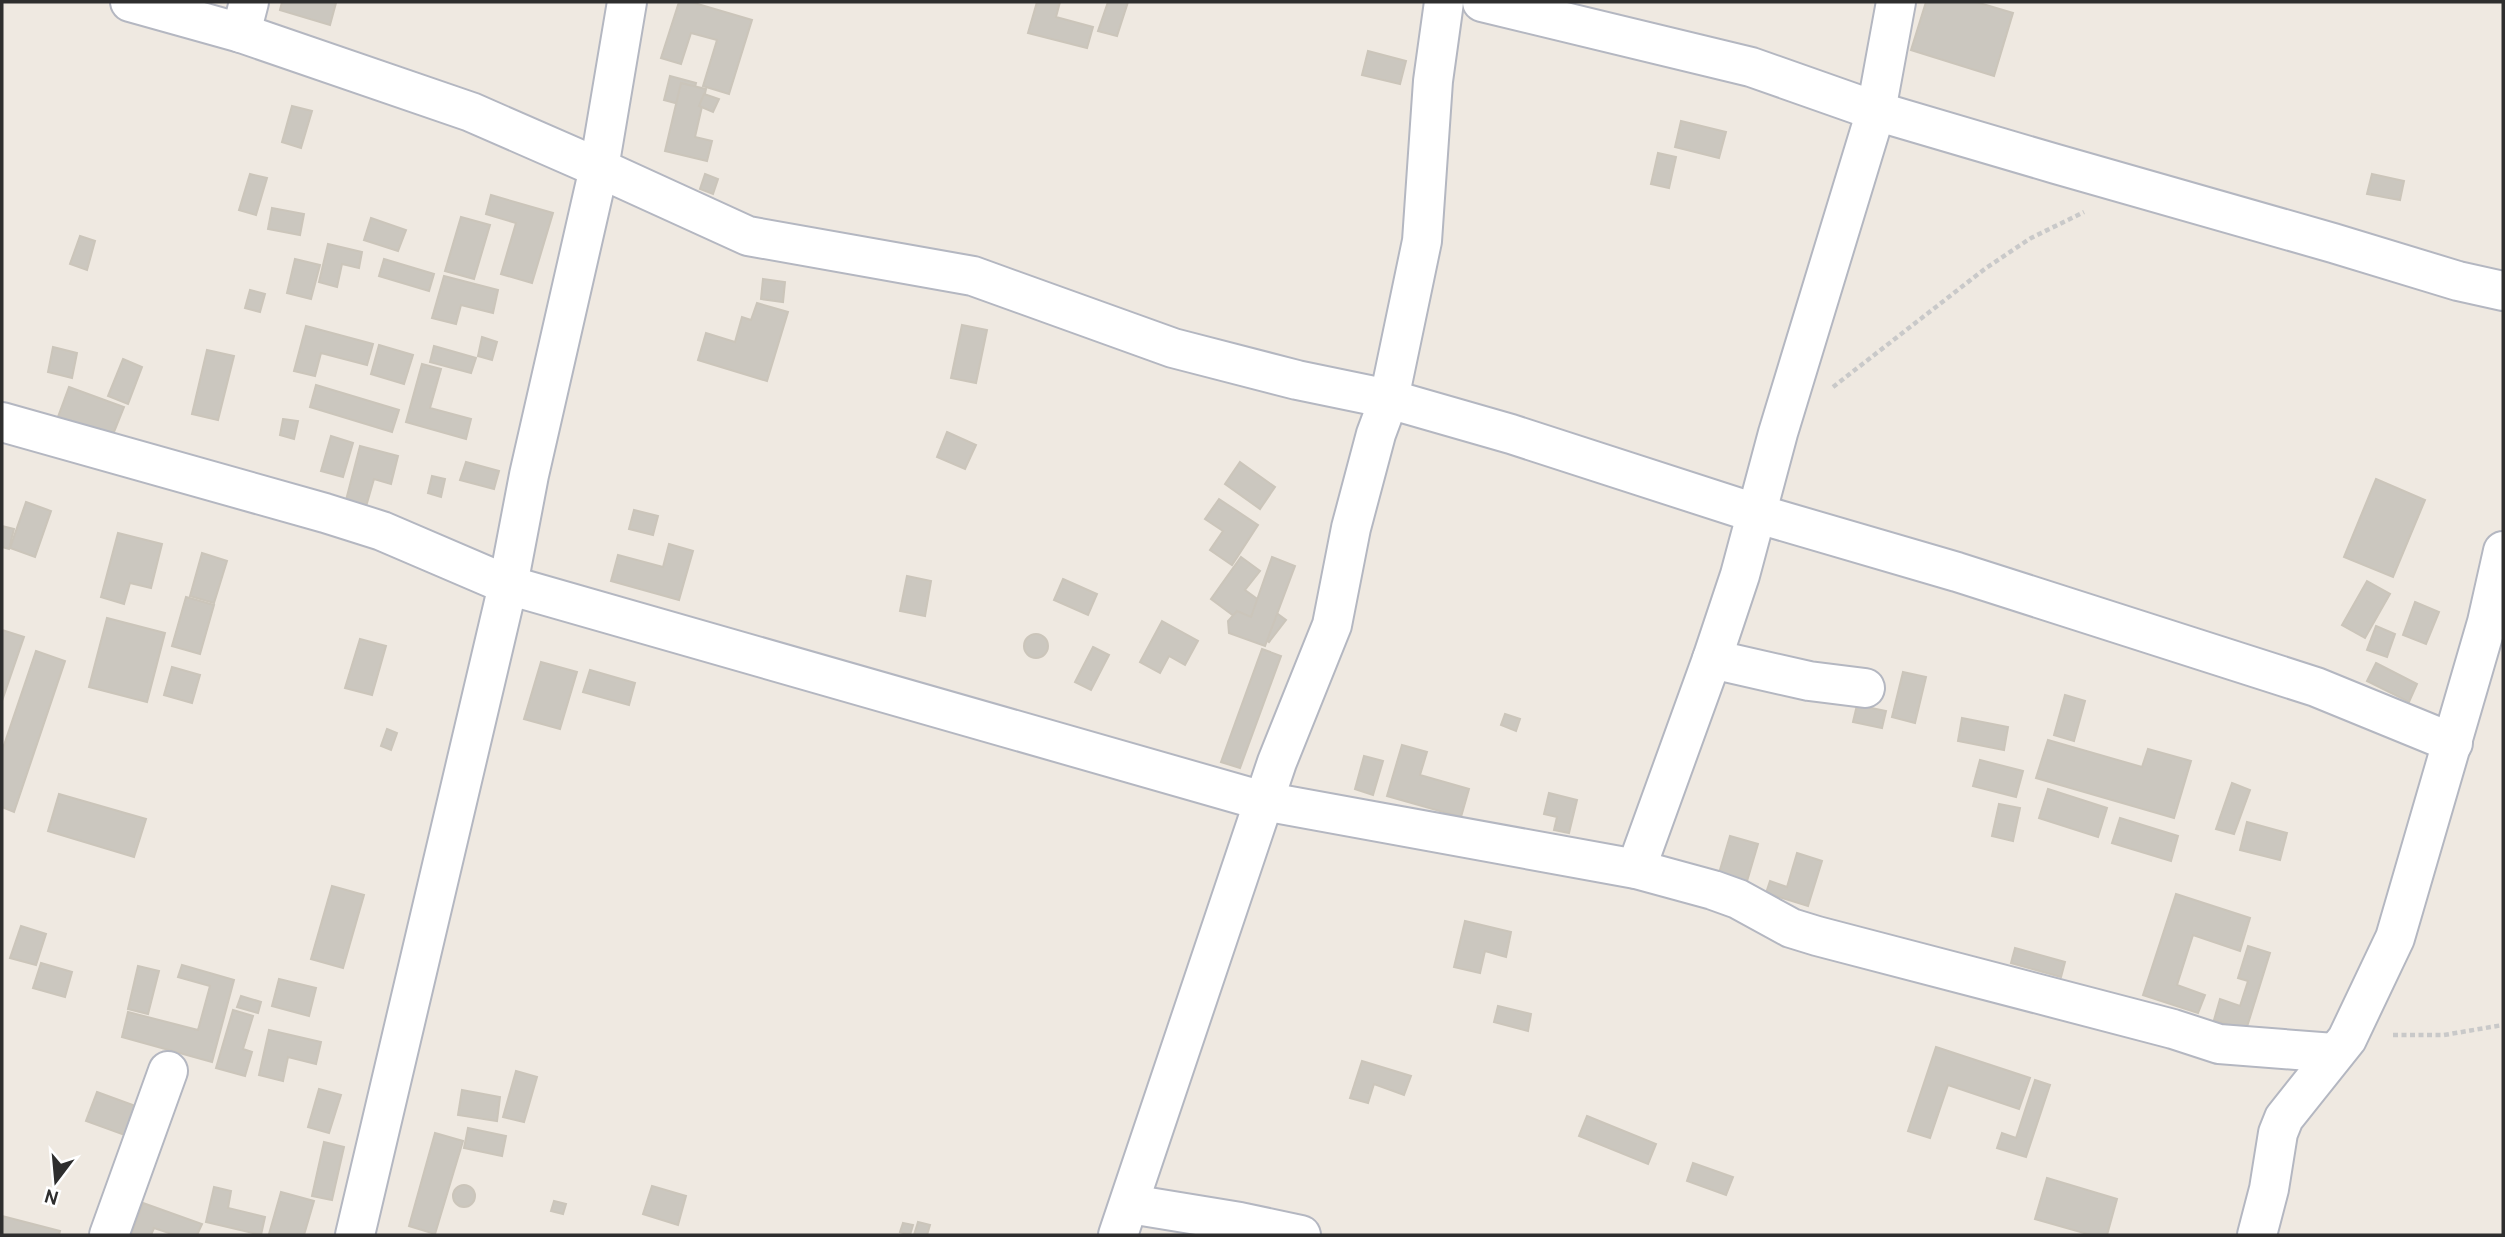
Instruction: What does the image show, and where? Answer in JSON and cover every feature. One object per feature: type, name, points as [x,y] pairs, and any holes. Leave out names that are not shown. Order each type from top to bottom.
[{"type":"street","points":[[130,2],[245,17],[599,167],[748,236],[973,276],[1173,348],[1297,380],[1390,399],[1511,434],[1755,513],[1957,572],[2316,687],[2453,743]]},
{"type":"street","points":[[355,1235],[509,586],[529,475],[599,167],[627,2]]},
{"type":"street","points":[[1301,1235],[1240,1222],[1124,1219],[1277,762],[1332,625],[1351,528],[1376,433],[1390,399],[1422,242],[1433,81],[1444,2]]},
{"type":"street","points":[[1482,2],[1740,64],[1876,111],[2458,281],[2503,290]]},
{"type":"street","points":[[1636,869],[1740,575],[1755,513],[1876,111],[1896,2]]},
{"type":"street","points":[[2,422],[382,531],[509,586],[1264,801],[1636,869],[1738,899],[1791,928],[1816,936],[2173,1029],[2219,1044],[2341,1046]]},
{"type":"street","points":[[2257,1235],[2281,1125],[2290,1109],[2341,1046],[2395,938],[2487,622],[2503,551]]},
{"type":"street","points":[[1712,659],[1809,681],[1865,688]]},
{"type":"street","points":[[109,1235],[168,1071]]},
{"type":"path","points":[[1829,390],[2031,238],[2134,186]]},
{"type":"path","points":[[2341,1046],[2400,1034],[2444,1035],[2503,1025]]},
{"type":"building","points":[[282,2],[336,3],[330,25],[280,10]]},
{"type":"building","points":[[679,2],[691,2],[752,20],[729,94],[703,86],[717,40],[691,33],[681,64],[661,58]]},
{"type":"building","points":[[1037,2],[1060,2],[1056,17],[1093,27],[1087,48],[1028,33]]},
{"type":"building","points":[[1108,2],[1128,2],[1117,36],[1098,31]]},
{"type":"building","points":[[1926,2],[1976,2],[2013,13],[1994,76],[1911,50]]},
{"type":"building","points":[[1368,51],[1406,61],[1400,84],[1362,75]]},
{"type":"building","points":[[670,76],[696,83],[690,107],[664,100]]},
{"type":"building","points":[[681,83],[706,89],[695,137],[712,141],[707,161],[665,151]]},
{"type":"building","points":[[704,94],[719,99],[713,112],[699,106]]},
{"type":"building","points":[[292,106],[312,111],[301,148],[282,142]]},
{"type":"building","points":[[1681,121],[1726,132],[1719,158],[1675,147]]},
{"type":"building","points":[[1658,153],[1676,157],[1669,188],[1651,184]]},
{"type":"building","points":[[250,174],[267,178],[256,215],[239,210]]},
{"type":"building","points":[[705,174],[718,179],[713,194],[700,189]]},
{"type":"building","points":[[2372,174],[2404,181],[2400,200],[2367,194]]},
{"type":"building","points":[[491,195],[553,213],[532,283],[501,274],[516,223],[486,214]]},
{"type":"building","points":[[272,208],[304,214],[300,235],[268,229]]},
{"type":"building","points":[[461,217],[490,225],[474,279],[445,271]]},
{"type":"building","points":[[371,218],[406,230],[398,251],[364,240]]},
{"type":"building","points":[[80,236],[95,241],[87,270],[70,264]]},
{"type":"building","points":[[328,244],[362,252],[359,268],[342,264],[337,287],[319,282]]},
{"type":"building","points":[[295,259],[320,265],[311,299],[287,293]]},
{"type":"building","points":[[384,259],[434,274],[429,291],[379,276]]},
{"type":"building","points":[[444,276],[498,290],[493,313],[461,305],[456,324],[432,318]]},
{"type":"building","points":[[763,279],[785,282],[783,302],[761,299]]},
{"type":"building","points":[[250,290],[265,294],[260,312],[245,308]]},
{"type":"building","points":[[757,303],[788,312],[767,381],[698,360],[706,333],[735,342],[742,317],[751,320]]},
{"type":"building","points":[[962,325],[987,330],[976,383],[951,378]]},
{"type":"building","points":[[306,326],[373,344],[367,365],[321,353],[315,376],[294,371]]},
{"type":"building","points":[[482,337],[497,342],[492,360],[478,356]]},
{"type":"building","points":[[379,345],[413,355],[404,384],[371,374]]},
{"type":"building","points":[[434,346],[476,358],[471,373],[430,362]]},
{"type":"building","points":[[53,347],[77,353],[72,378],[48,372]]},
{"type":"building","points":[[207,350],[234,356],[218,420],[192,414]]},
{"type":"building","points":[[123,359],[142,367],[128,404],[108,396]]},
{"type":"building","points":[[422,364],[441,369],[430,408],[471,419],[466,439],[406,422]]},
{"type":"building","points":[[316,385],[399,410],[392,432],[310,407]]},
{"type":"building","points":[[69,387],[124,407],[112,437],[58,417]]},
{"type":"building","points":[[283,419],[298,421],[294,439],[280,435]]},
{"type":"building","points":[[947,432],[976,445],[965,469],[937,457]]},
{"type":"building","points":[[331,436],[353,443],[343,477],[321,471]]},
{"type":"building","points":[[360,446],[398,456],[391,484],[374,479],[365,510],[345,504]]},
{"type":"building","points":[[466,462],[499,471],[494,489],[460,480]]},
{"type":"building","points":[[1240,462],[1275,487],[1260,509],[1225,484]]},
{"type":"building","points":[[432,476],[445,479],[441,497],[428,493]]},
{"type":"building","points":[[2376,479],[2425,500],[2393,577],[2344,557]]},
{"type":"building","points":[[1219,499],[1258,525],[1232,565],[1210,550],[1223,531],[1205,519]]},
{"type":"building","points":[[26,502],[51,511],[35,557],[10,548]]},
{"type":"building","points":[[634,510],[658,516],[653,535],[629,529]]},
{"type":"building","points":[[2,526],[14,529],[9,549],[2,547]]},
{"type":"building","points":[[118,533],[162,544],[151,588],[130,583],[124,604],[101,597]]},
{"type":"building","points":[[669,544],[693,551],[679,600],[611,581],[618,555],[663,567]]},
{"type":"building","points":[[202,553],[227,561],[214,603],[190,596]]},
{"type":"building","points":[[1241,557],[1260,571],[1245,590],[1286,620],[1269,642],[1211,599]]},
{"type":"building","points":[[1272,557],[1295,566],[1265,646],[1229,633],[1228,621],[1237,611],[1251,617]]},
{"type":"building","points":[[907,576],[931,581],[925,616],[900,611]]},
{"type":"building","points":[[1063,579],[1097,594],[1088,615],[1054,600]]},
{"type":"building","points":[[2367,581],[2390,594],[2365,638],[2342,625]]},
{"type":"building","points":[[186,597],[214,605],[200,654],[172,646]]},
{"type":"building","points":[[2415,602],[2439,612],[2426,644],[2403,635]]},
{"type":"building","points":[[107,618],[165,633],[147,702],[89,687]]},
{"type":"building","points":[[1162,621],[1198,641],[1185,665],[1169,656],[1160,673],[1140,662]]},
{"type":"building","points":[[2376,626],[2395,634],[2387,657],[2367,650]]},
{"type":"building","points":[[2,630],[24,637],[2,701]]},
{"type":"building","points":[[1036,634],[1045,637],[1048,646],[1045,655],[1036,658],[1027,655],[1024,646],[1027,637]]},
{"type":"building","points":[[360,639],[386,646],[372,695],[345,688]]},
{"type":"building","points":[[1093,647],[1109,655],[1091,690],[1075,682]]},
{"type":"building","points":[[1262,649],[1281,656],[1240,768],[1221,762]]},
{"type":"building","points":[[36,651],[65,661],[14,812],[2,807],[2,751]]},
{"type":"building","points":[[541,662],[577,672],[560,729],[524,719]]},
{"type":"building","points":[[2376,663],[2417,684],[2409,702],[2367,681]]},
{"type":"building","points":[[172,667],[200,675],[192,703],[164,695]]},
{"type":"building","points":[[590,670],[635,683],[629,705],[583,692]]},
{"type":"building","points":[[1903,672],[1926,677],[1915,723],[1892,717]]},
{"type":"building","points":[[2065,695],[2085,701],[2074,741],[2054,735]]},
{"type":"building","points":[[1857,705],[1886,711],[1882,728],[1853,722]]},
{"type":"building","points":[[1505,714],[1520,719],[1516,731],[1501,725]]},
{"type":"building","points":[[1962,718],[2008,727],[2004,750],[1958,741]]},
{"type":"building","points":[[387,729],[397,733],[391,750],[381,746]]},
{"type":"building","points":[[2048,740],[2142,767],[2148,749],[2191,761],[2174,818],[2036,778]]},
{"type":"building","points":[[1402,745],[1427,752],[1420,775],[1469,789],[1461,817],[1387,796]]},
{"type":"building","points":[[1364,756],[1383,761],[1373,795],[1355,789]]},
{"type":"building","points":[[1980,760],[2023,771],[2016,797],[1973,786]]},
{"type":"building","points":[[2232,783],[2250,790],[2234,834],[2216,829]]},
{"type":"building","points":[[2048,789],[2107,808],[2098,837],[2039,818]]},
{"type":"building","points":[[1549,793],[1577,800],[1569,833],[1554,830],[1557,817],[1544,814]]},
{"type":"building","points":[[59,794],[146,819],[134,857],[48,831]]},
{"type":"building","points":[[1999,804],[2020,808],[2013,841],[1992,836]]},
{"type":"building","points":[[2120,818],[2178,836],[2171,861],[2112,843]]},
{"type":"building","points":[[2247,822],[2287,833],[2280,860],[2240,850]]},
{"type":"building","points":[[1730,836],[1758,844],[1745,888],[1717,880]]},
{"type":"building","points":[[1797,853],[1822,861],[1808,906],[1766,893],[1770,881],[1787,887]]},
{"type":"building","points":[[332,886],[364,895],[343,968],[311,959]]},
{"type":"building","points":[[2176,894],[2250,918],[2240,951],[2193,935],[2177,985],[2205,995],[2198,1013],[2143,995]]},
{"type":"building","points":[[1465,921],[1511,932],[1506,957],[1485,951],[1480,973],[1454,967]]},
{"type":"building","points":[[21,926],[46,934],[36,965],[10,958]]},
{"type":"building","points":[[2248,946],[2270,953],[2246,1030],[2214,1020],[2220,999],[2240,1006],[2248,981],[2238,978]]},
{"type":"building","points":[[2015,948],[2065,962],[2061,977],[2011,963]]},
{"type":"building","points":[[41,963],[72,972],[65,997],[33,988]]},
{"type":"building","points":[[182,965],[234,980],[212,1062],[122,1037],[128,1012],[198,1030],[210,986],[178,977]]},
{"type":"building","points":[[138,966],[159,971],[148,1014],[128,1009]]},
{"type":"building","points":[[279,979],[316,988],[309,1016],[272,1006]]},
{"type":"building","points":[[241,996],[261,1002],[258,1013],[237,1007]]},
{"type":"building","points":[[1498,1006],[1531,1014],[1528,1031],[1494,1022]]},
{"type":"building","points":[[233,1010],[253,1016],[243,1049],[252,1052],[245,1076],[216,1068]]},
{"type":"building","points":[[269,1030],[321,1042],[316,1064],[288,1057],[283,1081],[259,1075]]},
{"type":"building","points":[[1936,1047],[2030,1078],[2019,1109],[1948,1085],[1930,1138],[1908,1131]]},
{"type":"building","points":[[1362,1061],[1411,1076],[1404,1095],[1374,1084],[1368,1103],[1350,1098]]},
{"type":"building","points":[[516,1071],[537,1077],[524,1122],[503,1117]]},
{"type":"building","points":[[2035,1080],[2050,1085],[2026,1157],[1997,1148],[2002,1133],[2016,1138]]},
{"type":"building","points":[[319,1089],[341,1095],[329,1133],[308,1127]]},
{"type":"building","points":[[462,1090],[500,1097],[497,1121],[458,1115]]},
{"type":"building","points":[[97,1092],[144,1109],[133,1138],[86,1121]]},
{"type":"building","points":[[1587,1116],[1656,1144],[1648,1164],[1579,1136]]},
{"type":"building","points":[[468,1128],[506,1136],[502,1156],[464,1148]]},
{"type":"building","points":[[435,1133],[463,1141],[435,1234],[409,1226]]},
{"type":"building","points":[[324,1142],[344,1147],[332,1200],[312,1196]]},
{"type":"building","points":[[1693,1163],[1733,1177],[1726,1195],[1687,1181]]},
{"type":"building","points":[[2047,1178],[2117,1199],[2107,1235],[2091,1235],[2035,1219]]},
{"type":"building","points":[[464,1185],[472,1188],[475,1196],[472,1204],[464,1207],[456,1204],[453,1196],[456,1188]]},
{"type":"building","points":[[652,1186],[686,1196],[678,1225],[643,1214]]},
{"type":"building","points":[[214,1187],[231,1191],[228,1208],[265,1217],[261,1235],[206,1222]]},
{"type":"building","points":[[281,1192],[314,1201],[304,1235],[269,1234]]},
{"type":"building","points":[[554,1201],[566,1204],[563,1214],[551,1211]]},
{"type":"building","points":[[143,1203],[202,1224],[197,1235],[175,1235],[154,1228],[151,1235],[131,1235]]},
{"type":"building","points":[[2,1216],[60,1231],[59,1235],[2,1235]]},
{"type":"building","points":[[918,1222],[930,1225],[927,1235],[914,1235]]},
{"type":"building","points":[[903,1223],[913,1225],[910,1235],[900,1232]]}]
